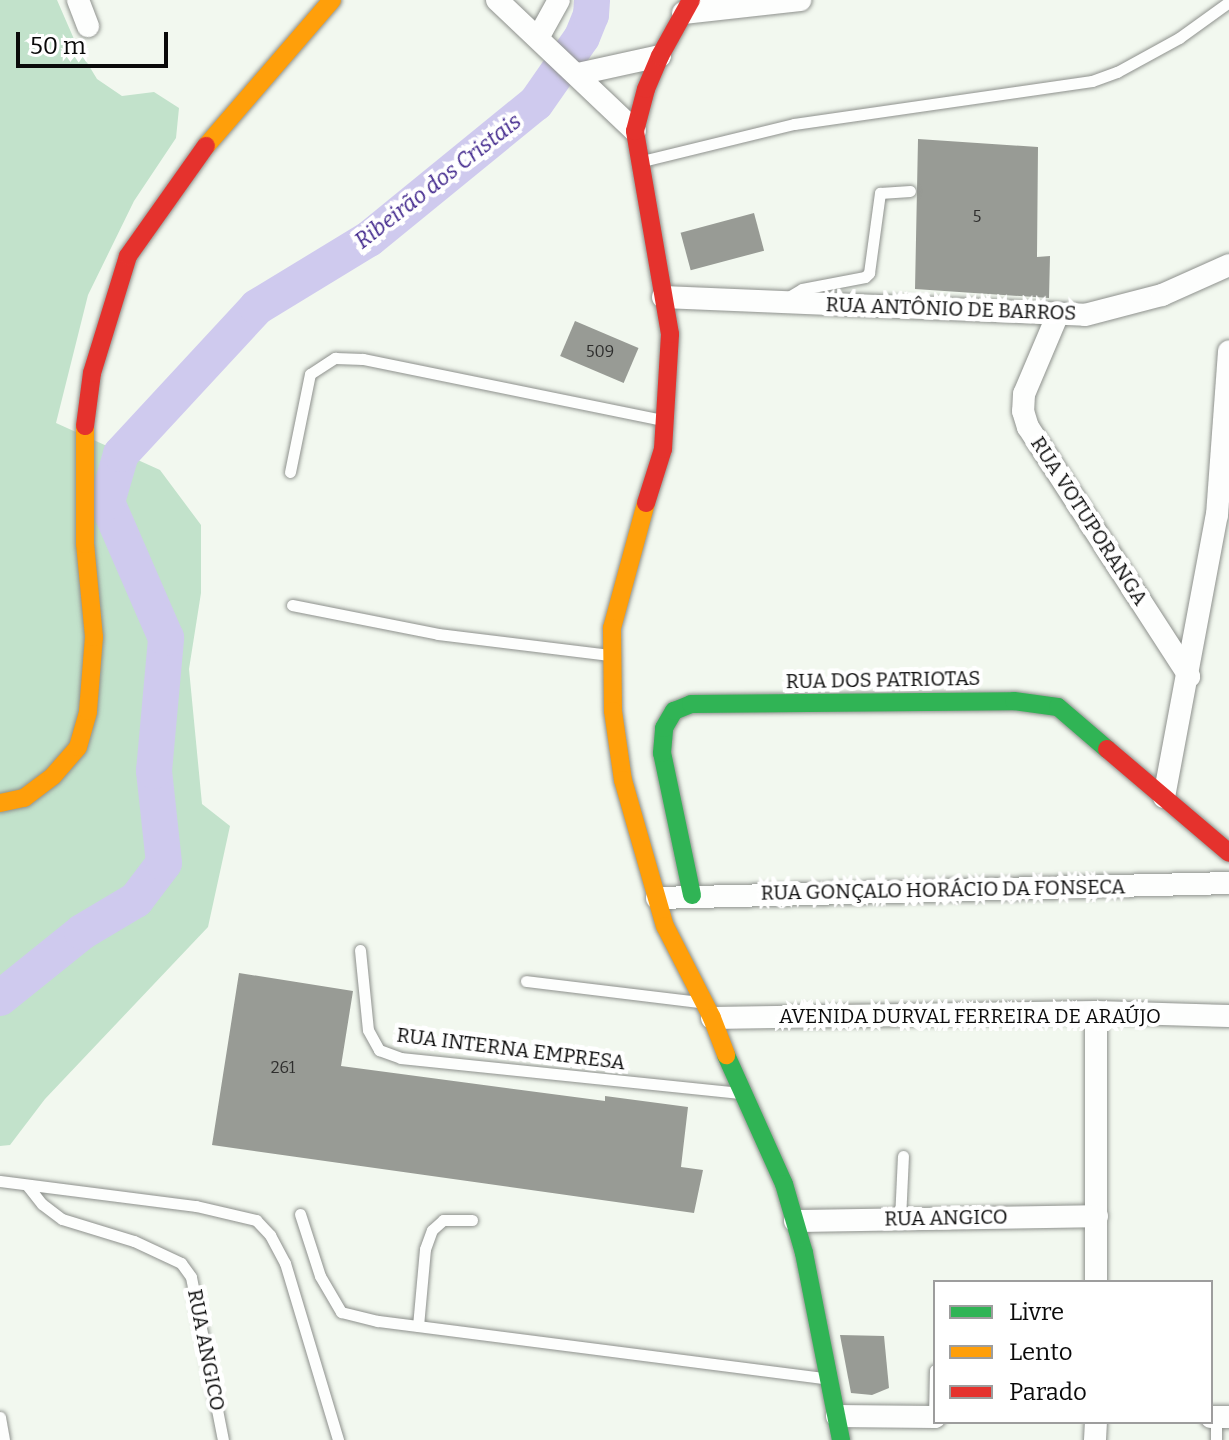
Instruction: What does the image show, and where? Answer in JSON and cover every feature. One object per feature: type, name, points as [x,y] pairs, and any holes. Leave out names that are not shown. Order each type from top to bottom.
[{"type":"street","points":[[78,0],[88,26]]},
{"type":"street","points":[[0,803],[24,798],[53,776],[78,747],[88,711],[94,637],[85,544],[85,426],[92,373],[128,256],[195,158],[332,0]]},
{"type":"street","points":[[497,0],[635,131]]},
{"type":"street","points":[[544,43],[559,0]]},
{"type":"street","points":[[800,0],[687,6],[646,89],[635,131],[670,334],[668,421],[622,582],[610,656],[613,711],[623,780],[665,926],[708,1010],[741,1094],[784,1184],[795,1221],[841,1440]]},
{"type":"street","points":[[576,72],[660,56]]},
{"type":"street","name":"RUA ANTÔNIO DE BARROS","points":[[663,297],[1085,315],[1129,306],[1229,265]]},
{"type":"street","name":"RUA VOTUPORANGA","points":[[1058,314],[1024,394],[1023,411],[1028,427],[1189,676]]},
{"type":"street","points":[[1164,797],[1217,515],[1229,351]]},
{"type":"street","name":"RUA DOS PATRIOTAS","points":[[692,895],[662,753],[664,728],[669,719],[674,711],[691,704],[1035,703],[1058,707],[1229,853]]},
{"type":"street","name":"RUA GONÇALO HORÁCIO DA FONSECA","points":[[657,898],[1229,883]]},
{"type":"street","name":"AVENIDA DURVAL FERREIRA DE ARAÚJO","points":[[708,1010],[1096,1012],[1229,1016]]},
{"type":"street","points":[[1096,1012],[1096,1280]]},
{"type":"street","name":"RUA ANGICO","points":[[795,1221],[1097,1216]]},
{"type":"street","points":[[837,1416],[933,1417]]},
{"type":"lane","points":[[638,162],[794,124],[1092,81],[1117,72],[1179,38],[1229,2]]},
{"type":"lane","points":[[779,302],[802,289],[865,277],[869,273],[880,193],[910,191]]},
{"type":"lane","points":[[290,472],[310,374],[335,358],[363,359],[668,421]]},
{"type":"lane","points":[[292,605],[438,634],[610,656]]},
{"type":"lane","name":"RUA INTERNA EMPRESA","points":[[360,950],[368,1030],[379,1050],[401,1058],[741,1094]]},
{"type":"lane","points":[[526,981],[708,1010]]},
{"type":"lane","points":[[900,1219],[903,1156]]},
{"type":"lane","points":[[0,1181],[196,1206],[256,1220],[270,1235],[285,1263],[338,1440]]},
{"type":"lane","name":"RUA ANGICO","points":[[27,1185],[42,1204],[62,1219],[134,1241],[181,1263],[191,1277],[223,1440]]},
{"type":"lane","points":[[300,1214],[320,1276],[341,1312],[418,1326],[829,1378]]},
{"type":"lane","points":[[418,1326],[425,1249],[432,1230],[443,1220],[472,1220]]},
{"type":"lane","points":[[0,1417],[3,1439]]},
{"type":"green space","points":[[0,0],[57,0],[77,46],[97,79],[122,96],[154,92],[179,108],[176,138],[134,201],[88,295],[56,423],[160,470],[201,525],[201,593],[189,669],[202,804],[230,826],[208,927],[45,1099],[10,1145],[0,1146]]},
{"type":"building","points":[[918,139],[1038,147],[1037,257],[1050,256],[1049,298],[915,289]]},
{"type":"building","points":[[754,213],[764,251],[691,270],[681,233]]},
{"type":"building","points":[[575,321],[639,348],[624,383],[560,356]]},
{"type":"building","points":[[239,973],[353,991],[341,1066],[605,1101],[605,1096],[688,1107],[681,1167],[703,1170],[694,1213],[212,1145]]},
{"type":"building","points":[[840,1335],[884,1336],[889,1388],[872,1395],[851,1393]]},
{"type":"waterway","name":"Ribeirão dos Cristais","points":[[0,998],[82,932],[136,900],[164,863],[154,771],[166,638],[107,502],[121,454],[257,307],[369,239],[536,103],[582,37],[591,15],[592,0]]},
{"type":"traffic: fast","points":[[692,895],[662,753],[664,728],[674,711],[691,704],[1014,701],[1058,707],[1107,749]]},
{"type":"traffic: fast","points":[[726,1055],[784,1184],[804,1253],[841,1440]]},
{"type":"traffic: slow","points":[[206,146],[332,0]]},
{"type":"traffic: slow","points":[[0,803],[24,798],[53,776],[78,747],[88,711],[94,637],[85,544],[85,426]]},
{"type":"traffic: slow","points":[[646,503],[612,628],[613,711],[623,780],[665,926],[712,1018],[726,1055]]},
{"type":"traffic: jam","points":[[646,503],[663,449],[670,334],[635,131],[646,89],[660,56],[691,0]]},
{"type":"traffic: jam","points":[[85,426],[92,373],[128,256],[206,146]]},
{"type":"traffic: jam","points":[[1107,749],[1229,853]]}]
